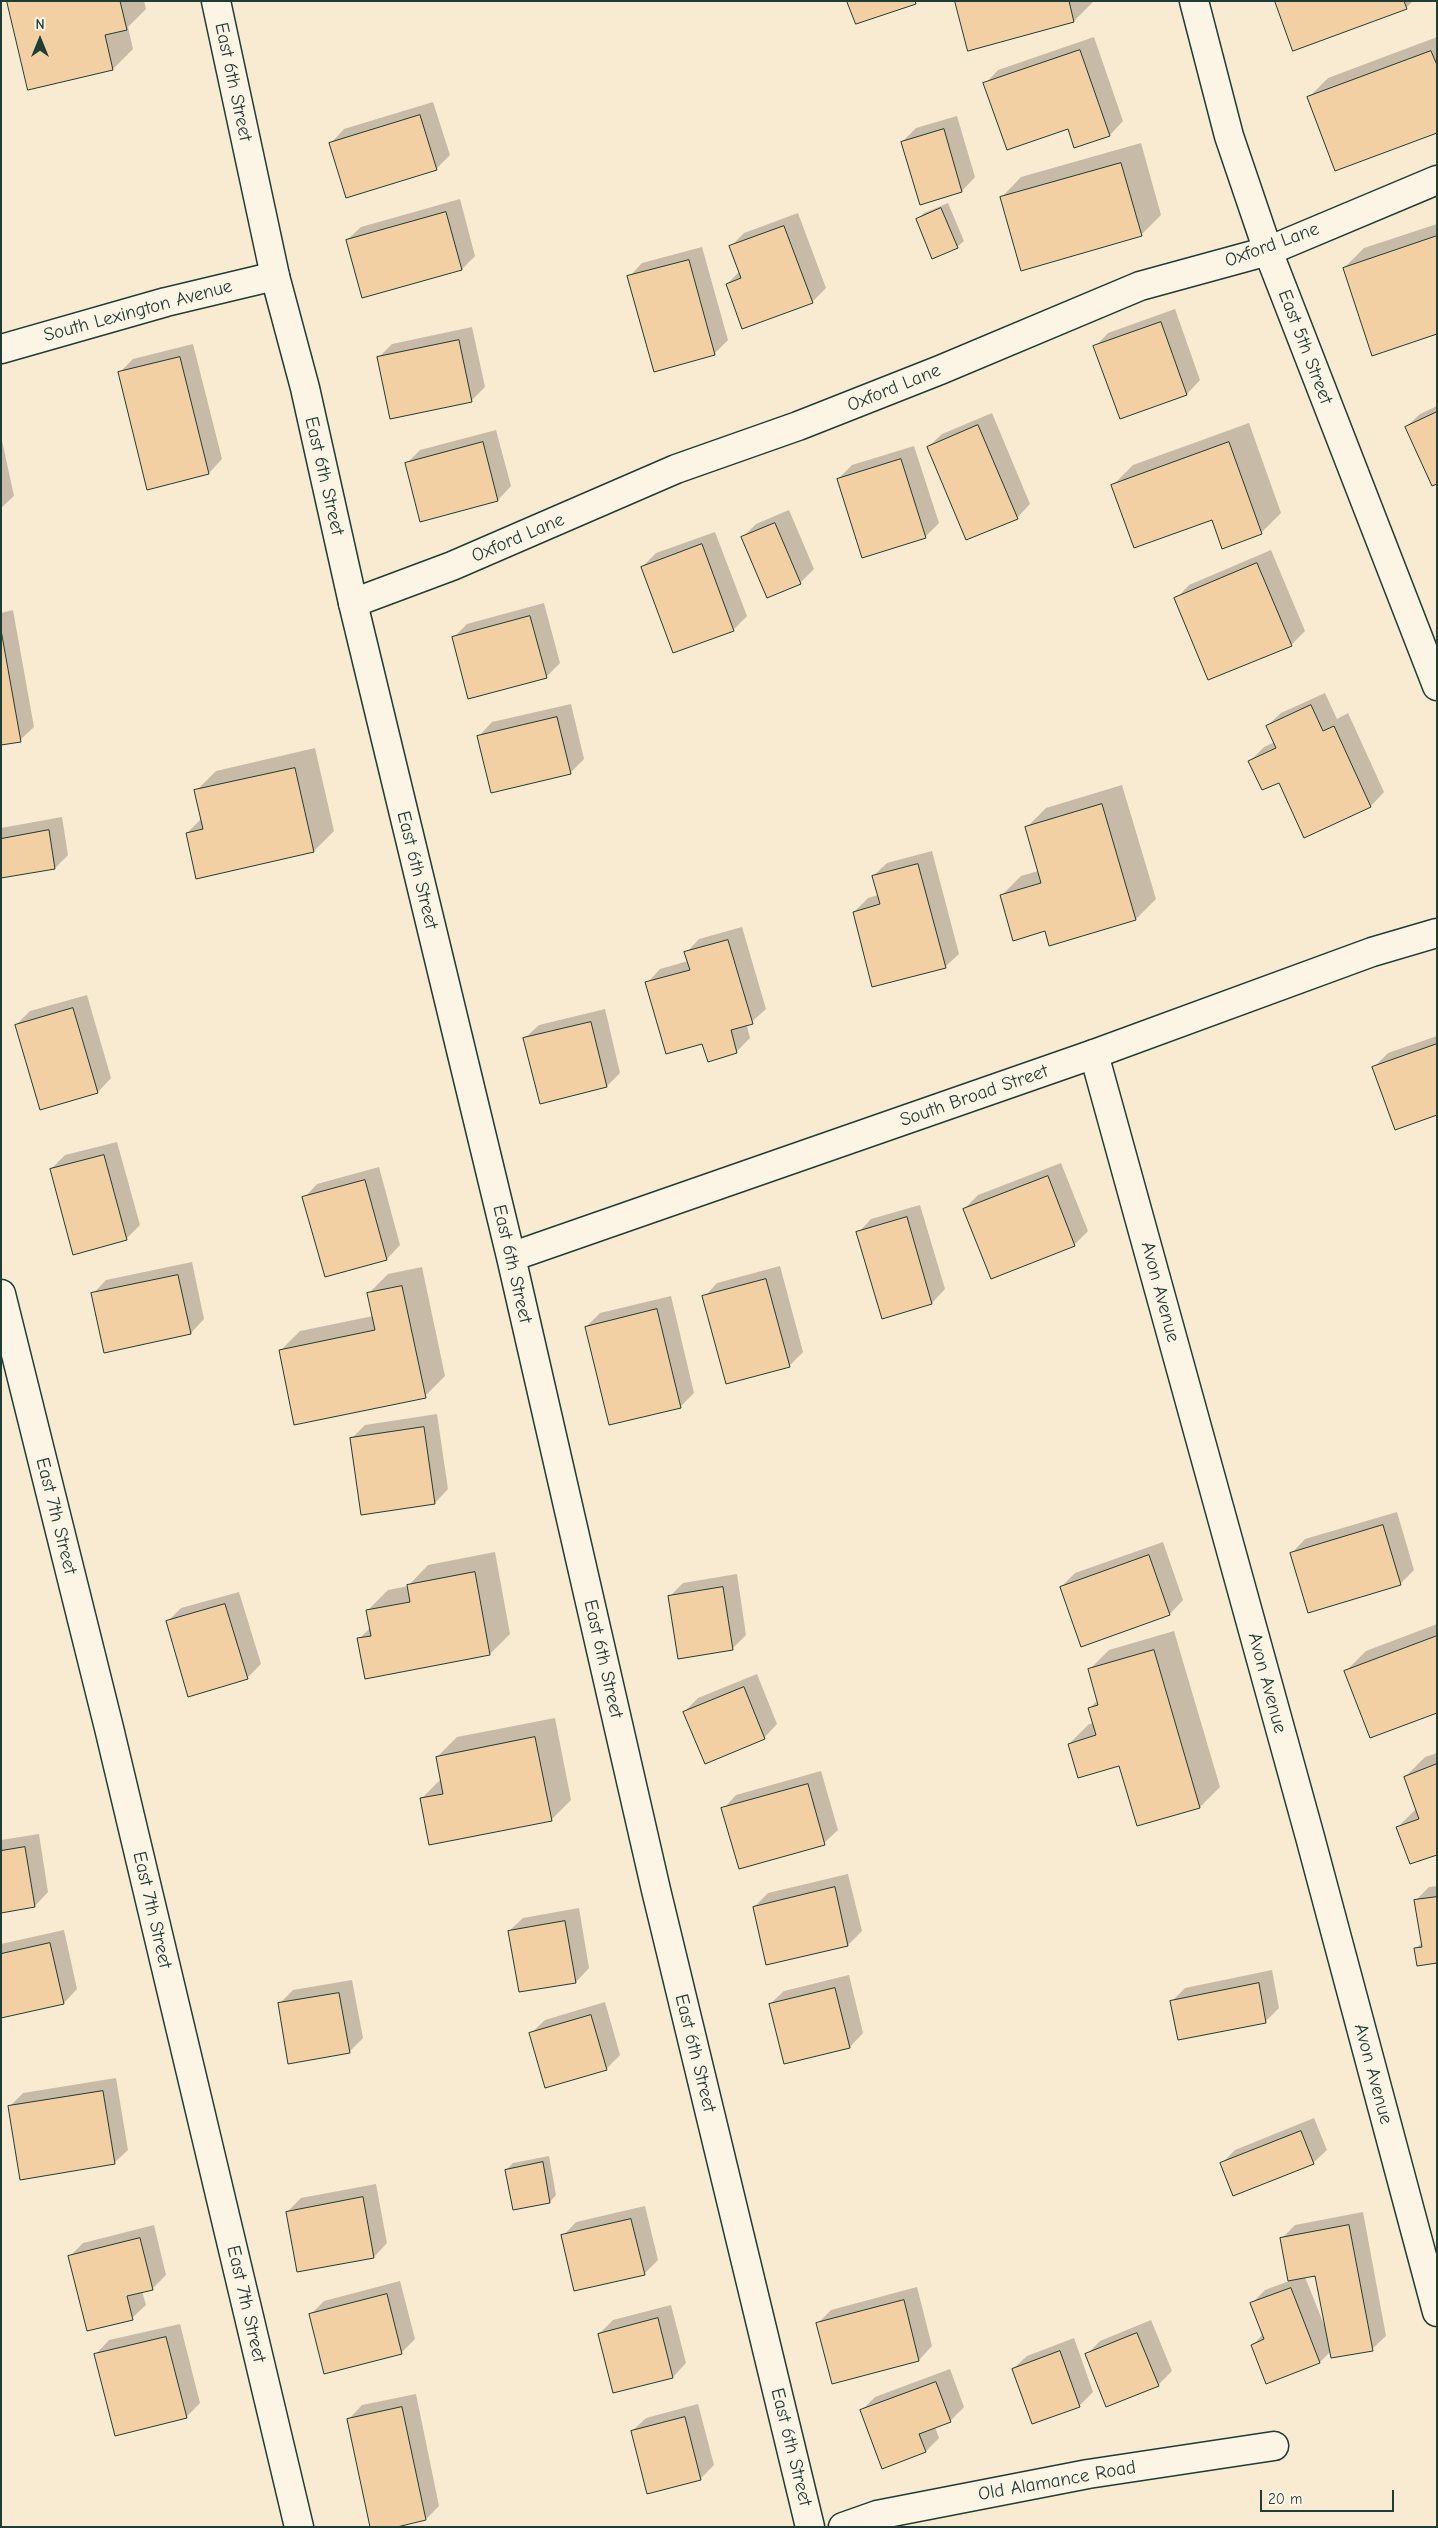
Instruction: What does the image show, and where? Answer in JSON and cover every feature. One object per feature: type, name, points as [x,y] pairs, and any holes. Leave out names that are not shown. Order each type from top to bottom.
[{"type":"street","name":"East 6th Street","points":[[216,1],[275,276],[305,388],[353,603],[511,1257],[656,1890],[810,2527]]},
{"type":"street","name":"East 5th Street","points":[[1194,1],[1229,136],[1268,251],[1437,686]]},
{"type":"street","name":"Oxford Lane","points":[[353,603],[452,566],[676,469],[798,426],[940,370],[1140,286],[1268,251],[1437,180]]},
{"type":"street","name":"South Lexington Avenue","points":[[1,349],[166,302],[275,276]]},
{"type":"street","name":"South Broad Street","points":[[511,1257],[1094,1054],[1372,952],[1437,933]]},
{"type":"street","name":"Avon Avenue","points":[[1094,1054],[1312,1847],[1437,2312]]},
{"type":"street","name":"East 7th Street","points":[[1,1294],[111,1738],[299,2527]]},
{"type":"street","name":"Old Alamance Road","points":[[844,2527],[877,2515],[1088,2474],[1274,2446]]},
{"type":"building","points":[[7,1],[120,1],[127,30],[105,35],[113,70],[28,90]]},
{"type":"building","points":[[847,1],[915,1],[916,4],[856,24]]},
{"type":"building","points":[[955,1],[1069,1],[1074,22],[968,51]]},
{"type":"building","points":[[1275,1],[1404,1],[1407,9],[1293,51]]},
{"type":"building","points":[[1080,50],[1110,136],[1074,148],[1068,129],[1007,150],[983,83]]},
{"type":"building","points":[[1431,51],[1437,65],[1437,133],[1335,171],[1307,97]]},
{"type":"building","points":[[420,115],[437,170],[346,198],[329,143]]},
{"type":"building","points":[[944,129],[962,192],[920,205],[901,142]]},
{"type":"building","points":[[1121,163],[1142,236],[1021,271],[1000,197]]},
{"type":"building","points":[[941,208],[958,248],[932,259],[916,219]]},
{"type":"building","points":[[446,212],[462,270],[362,298],[346,240]]},
{"type":"building","points":[[784,226],[813,303],[742,329],[726,284],[741,278],[729,246]]},
{"type":"building","points":[[1437,236],[1437,334],[1372,356],[1343,268]]},
{"type":"building","points":[[689,260],[715,355],[654,372],[627,276]]},
{"type":"building","points":[[1161,322],[1187,395],[1120,419],[1093,346]]},
{"type":"building","points":[[459,340],[472,402],[390,419],[377,357]]},
{"type":"building","points":[[180,357],[209,474],[147,490],[118,372]]},
{"type":"building","points":[[1437,412],[1437,484],[1432,486],[1405,427]]},
{"type":"building","points":[[978,425],[1018,519],[966,540],[927,447]]},
{"type":"building","points":[[483,442],[498,501],[420,522],[405,463]]},
{"type":"building","points":[[1229,442],[1262,534],[1222,549],[1212,520],[1134,548],[1111,485]]},
{"type":"building","points":[[901,459],[926,538],[862,558],[837,479]]},
{"type":"building","points":[[775,523],[801,584],[767,598],[741,537]]},
{"type":"building","points":[[702,544],[734,631],[673,653],[641,567]]},
{"type":"building","points":[[1257,563],[1292,646],[1208,680],[1174,598]]},
{"type":"building","points":[[530,616],[547,678],[468,699],[452,637]]},
{"type":"building","points":[[1,630],[21,742],[1,745]]},
{"type":"building","points":[[1311,705],[1323,731],[1334,726],[1371,807],[1304,838],[1279,783],[1262,790],[1248,761],[1276,748],[1266,726]]},
{"type":"building","points":[[557,717],[571,774],[491,793],[477,736]]},
{"type":"building","points":[[295,768],[314,852],[196,879],[186,833],[203,829],[194,790]]},
{"type":"building","points":[[1102,804],[1136,920],[1049,946],[1045,931],[1013,941],[1000,895],[1041,883],[1025,827]]},
{"type":"building","points":[[49,830],[55,869],[1,878],[1,839]]},
{"type":"building","points":[[918,864],[946,968],[872,987],[853,912],[880,904],[872,876]]},
{"type":"building","points":[[728,940],[753,1024],[731,1030],[737,1053],[708,1062],[702,1044],[666,1054],[645,982],[690,970],[684,952]]},
{"type":"building","points":[[73,1008],[98,1093],[40,1110],[15,1025]]},
{"type":"building","points":[[591,1022],[607,1087],[540,1104],[523,1038]]},
{"type":"building","points":[[1437,1044],[1437,1115],[1395,1130],[1372,1067]]},
{"type":"building","points":[[104,1155],[127,1240],[73,1255],[50,1169]]},
{"type":"building","points":[[1048,1176],[1075,1246],[991,1279],[963,1209]]},
{"type":"building","points":[[365,1180],[387,1260],[325,1277],[302,1197]]},
{"type":"building","points":[[907,1217],[932,1304],[882,1319],[856,1232]]},
{"type":"building","points":[[178,1275],[191,1334],[104,1353],[91,1293]]},
{"type":"building","points":[[766,1279],[790,1367],[726,1384],[702,1296]]},
{"type":"building","points":[[402,1286],[426,1398],[294,1425],[279,1350],[375,1330],[367,1293]]},
{"type":"building","points":[[657,1309],[681,1408],[609,1425],[585,1327]]},
{"type":"building","points":[[424,1427],[435,1504],[361,1515],[350,1438]]},
{"type":"building","points":[[1383,1525],[1401,1585],[1308,1613],[1290,1553]]},
{"type":"building","points":[[1149,1555],[1170,1615],[1081,1647],[1060,1587]]},
{"type":"building","points":[[475,1572],[490,1655],[365,1679],[357,1638],[371,1636],[366,1610],[410,1602],[407,1585]]},
{"type":"building","points":[[723,1587],[733,1650],[678,1659],[668,1596]]},
{"type":"building","points":[[225,1604],[248,1679],[188,1697],[166,1621]]},
{"type":"building","points":[[1437,1636],[1437,1713],[1370,1738],[1344,1671]]},
{"type":"building","points":[[1154,1650],[1200,1808],[1137,1826],[1119,1766],[1078,1778],[1068,1744],[1096,1735],[1088,1708],[1098,1705],[1088,1669]]},
{"type":"building","points":[[744,1687],[765,1739],[705,1764],[683,1712]]},
{"type":"building","points":[[535,1737],[552,1821],[429,1845],[420,1798],[443,1794],[436,1757]]},
{"type":"building","points":[[1437,1764],[1437,1855],[1410,1864],[1396,1827],[1419,1819],[1404,1777]]},
{"type":"building","points":[[808,1784],[825,1845],[739,1869],[721,1808]]},
{"type":"building","points":[[25,1847],[35,1907],[1,1913],[1,1851]]},
{"type":"building","points":[[835,1887],[848,1946],[766,1965],[753,1907]]},
{"type":"building","points":[[1437,1897],[1437,1963],[1417,1966],[1414,1948],[1422,1947],[1414,1900]]},
{"type":"building","points":[[565,1921],[576,1983],[519,1992],[508,1931]]},
{"type":"building","points":[[50,1943],[64,2004],[1,2018],[1,1954]]},
{"type":"building","points":[[1259,1983],[1266,2023],[1178,2040],[1170,2001]]},
{"type":"building","points":[[835,1988],[850,2048],[784,2064],[769,2004]]},
{"type":"building","points":[[339,1993],[350,2053],[288,2064],[278,2003]]},
{"type":"building","points":[[591,2015],[607,2070],[545,2088],[529,2033]]},
{"type":"building","points":[[103,2091],[115,2164],[20,2180],[8,2106]]},
{"type":"building","points":[[1301,2131],[1314,2164],[1233,2196],[1220,2163]]},
{"type":"building","points":[[543,2162],[550,2203],[513,2210],[505,2170]]},
{"type":"building","points":[[363,2197],[374,2258],[297,2272],[286,2212]]},
{"type":"building","points":[[631,2219],[645,2275],[574,2291],[561,2235]]},
{"type":"building","points":[[1349,2225],[1373,2351],[1331,2358],[1315,2276],[1288,2281],[1280,2238]]},
{"type":"building","points":[[140,2238],[153,2290],[127,2296],[133,2320],[87,2331],[68,2256]]},
{"type":"building","points":[[1291,2288],[1320,2363],[1266,2384],[1251,2345],[1264,2339],[1250,2303]]},
{"type":"building","points":[[387,2294],[402,2354],[324,2374],[309,2314]]},
{"type":"building","points":[[904,2300],[919,2361],[832,2384],[816,2323]]},
{"type":"building","points":[[658,2318],[673,2378],[613,2393],[598,2334]]},
{"type":"building","points":[[1137,2333],[1159,2386],[1106,2407],[1085,2354]]},
{"type":"building","points":[[166,2337],[187,2418],[115,2436],[94,2354]]},
{"type":"building","points":[[1060,2351],[1080,2407],[1032,2424],[1012,2369]]},
{"type":"building","points":[[936,2382],[951,2422],[919,2434],[926,2452],[882,2469],[860,2410]]},
{"type":"building","points":[[402,2407],[426,2520],[397,2527],[370,2527],[347,2419]]},
{"type":"building","points":[[685,2417],[701,2480],[647,2494],[631,2431]]}]
